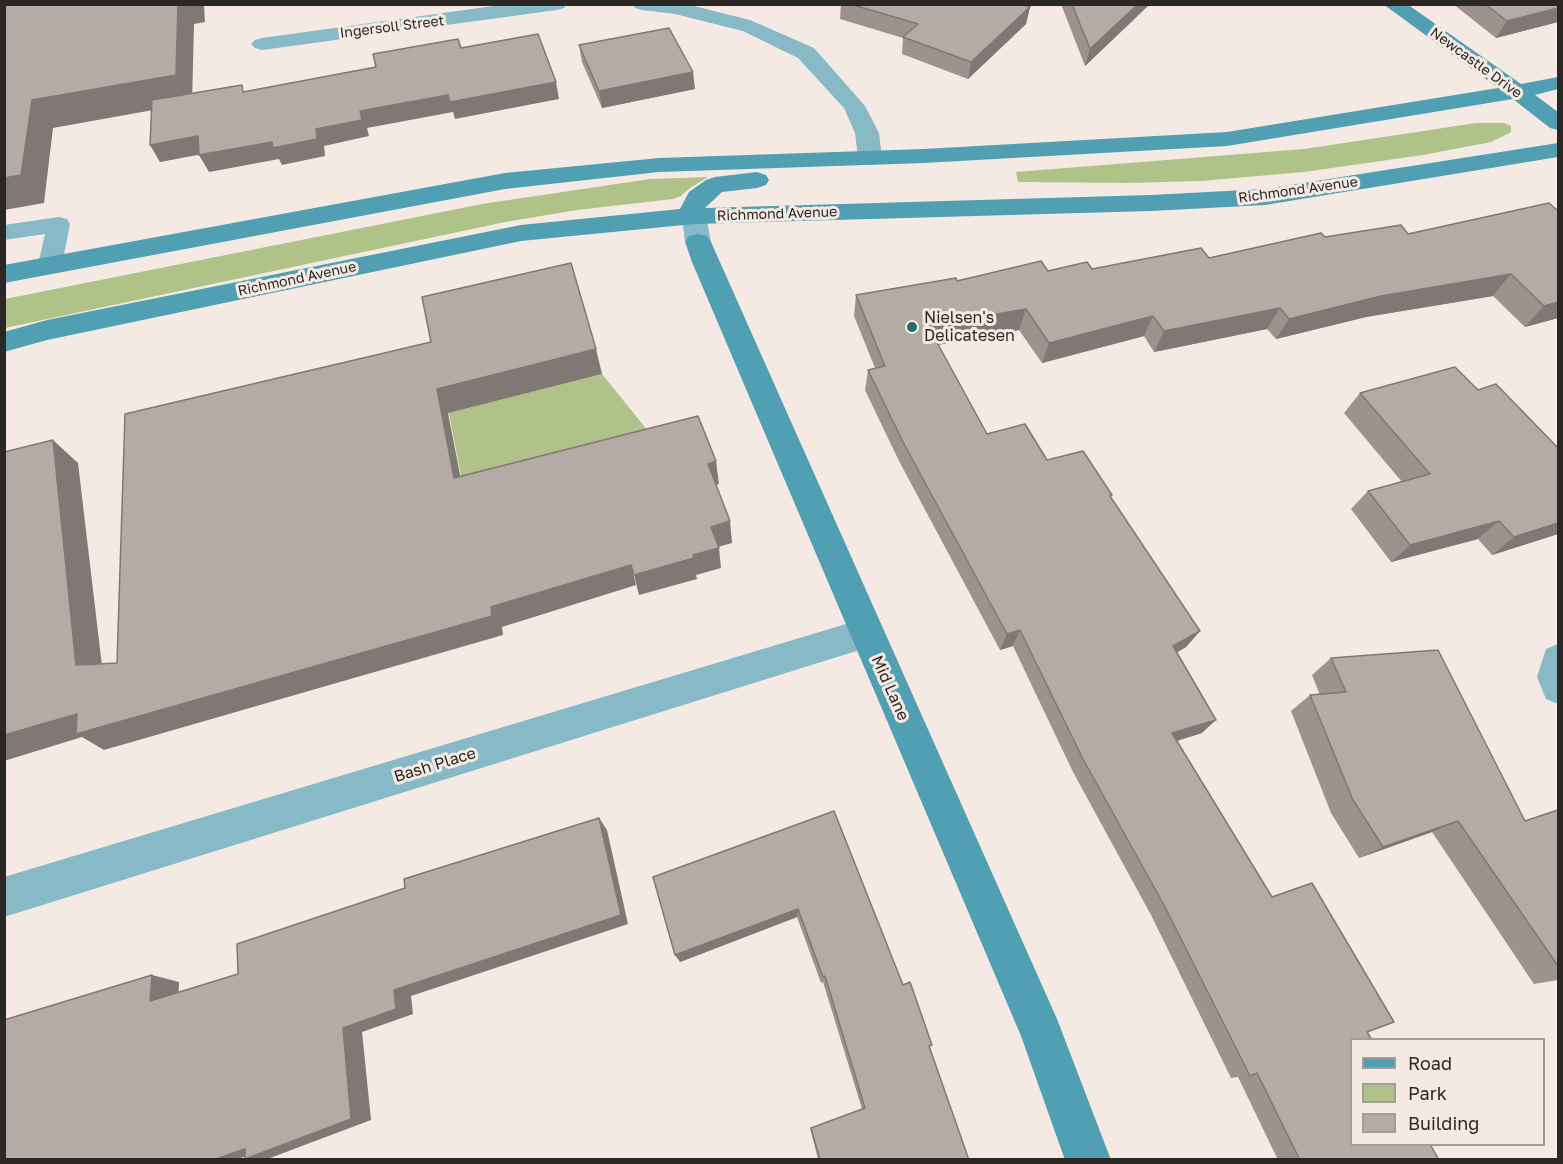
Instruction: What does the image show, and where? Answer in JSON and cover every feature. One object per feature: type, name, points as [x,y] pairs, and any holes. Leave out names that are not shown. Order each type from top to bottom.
[{"type":"main road","name":"Newcastle Drive","points":[[1393,4],[1558,123]]},
{"type":"main road","points":[[4,274],[505,181],[659,165],[924,156],[1227,139],[1517,92],[1558,82]]},
{"type":"main road","name":"Richmond Avenue","points":[[4,342],[47,330],[521,233],[696,229],[1265,197],[1558,150]]},
{"type":"main road","points":[[696,229],[692,207],[698,198],[715,185],[743,180],[816,179],[924,156]]},
{"type":"main road","name":"Mid Lane","points":[[696,229],[710,273],[1042,1034],[1088,1160]]},
{"type":"street","name":"Ingersoll Street","points":[[262,44],[557,4]]},
{"type":"street","points":[[642,4],[675,8],[750,26],[806,52],[854,106],[867,133],[870,158]]},
{"type":"street","name":"Bash Place","points":[[4,897],[866,633]]},
{"type":"street","points":[[1558,660],[1555,677],[1558,688]]},
{"type":"lane","points":[[4,233],[59,224],[50,265]]},
{"type":"green space","points":[[1476,123],[1504,123],[1511,126],[1511,132],[1491,142],[1423,155],[1304,172],[1201,181],[1018,182],[1016,172],[1304,149]]},
{"type":"green space","points":[[708,177],[673,199],[577,210],[505,222],[5,328],[5,299],[482,204],[650,179]]},
{"type":"green space","points":[[602,374],[657,442],[462,480],[448,409],[501,399]]},
{"type":"building","points":[[4,4],[178,4],[176,75],[32,100],[21,175],[4,178]]},
{"type":"building","points":[[850,4],[1021,4],[1030,7],[971,62],[903,37],[918,24]]},
{"type":"building","points":[[1072,4],[1138,4],[1090,49]]},
{"type":"building","points":[[1485,4],[1558,4],[1558,8],[1507,21]]},
{"type":"building","points":[[669,28],[693,72],[599,91],[579,45]]},
{"type":"building","points":[[538,34],[556,82],[450,102],[448,95],[360,111],[362,120],[316,129],[317,139],[273,148],[272,142],[199,155],[198,136],[150,145],[152,100],[242,85],[243,92],[376,67],[373,54],[458,39],[461,48]]},
{"type":"building","points":[[1549,203],[1558,211],[1558,302],[1544,306],[1511,274],[1381,296],[1289,319],[1280,308],[1164,331],[1153,316],[1049,343],[1026,309],[928,326],[987,434],[1025,424],[1047,460],[1083,451],[1112,495],[1110,496],[1200,631],[1173,646],[1216,720],[1172,733],[1272,897],[1312,883],[1394,1022],[1367,1032],[1371,1038],[1350,1038],[1350,1146],[1431,1146],[1439,1160],[1300,1160],[1257,1073],[1250,1076],[1165,907],[1083,759],[1020,630],[1007,634],[903,442],[868,370],[885,366],[856,295],[956,278],[957,281],[1041,261],[1048,271],[1087,262],[1092,269],[1201,248],[1209,258],[1321,233],[1325,237],[1401,225],[1408,234]]},
{"type":"building","points":[[571,263],[596,349],[437,389],[454,478],[698,416],[716,461],[708,464],[730,521],[711,527],[719,548],[693,555],[694,558],[634,575],[631,565],[491,607],[492,616],[76,734],[77,714],[4,735],[4,452],[53,440],[76,665],[117,663],[125,414],[431,342],[422,297]]},
{"type":"building","points":[[1455,367],[1478,390],[1496,384],[1558,448],[1558,523],[1514,537],[1499,521],[1410,545],[1368,491],[1430,474],[1360,393]]},
{"type":"building","points":[[1438,650],[1525,821],[1558,810],[1558,966],[1458,821],[1383,847],[1353,800],[1310,695],[1346,692],[1331,658]]},
{"type":"building","points":[[834,811],[903,985],[910,982],[932,1045],[929,1046],[969,1160],[820,1160],[811,1128],[865,1108],[825,976],[823,977],[798,909],[675,955],[653,877]]},
{"type":"building","points":[[599,818],[621,915],[394,990],[396,1009],[343,1028],[351,1119],[245,1159],[245,1149],[213,1160],[4,1160],[4,1020],[152,975],[150,1001],[238,974],[237,944],[405,888],[404,879]]},
{"type":"place","name":"Nielsen's Delicatesen","points":[[912,327]]}]
